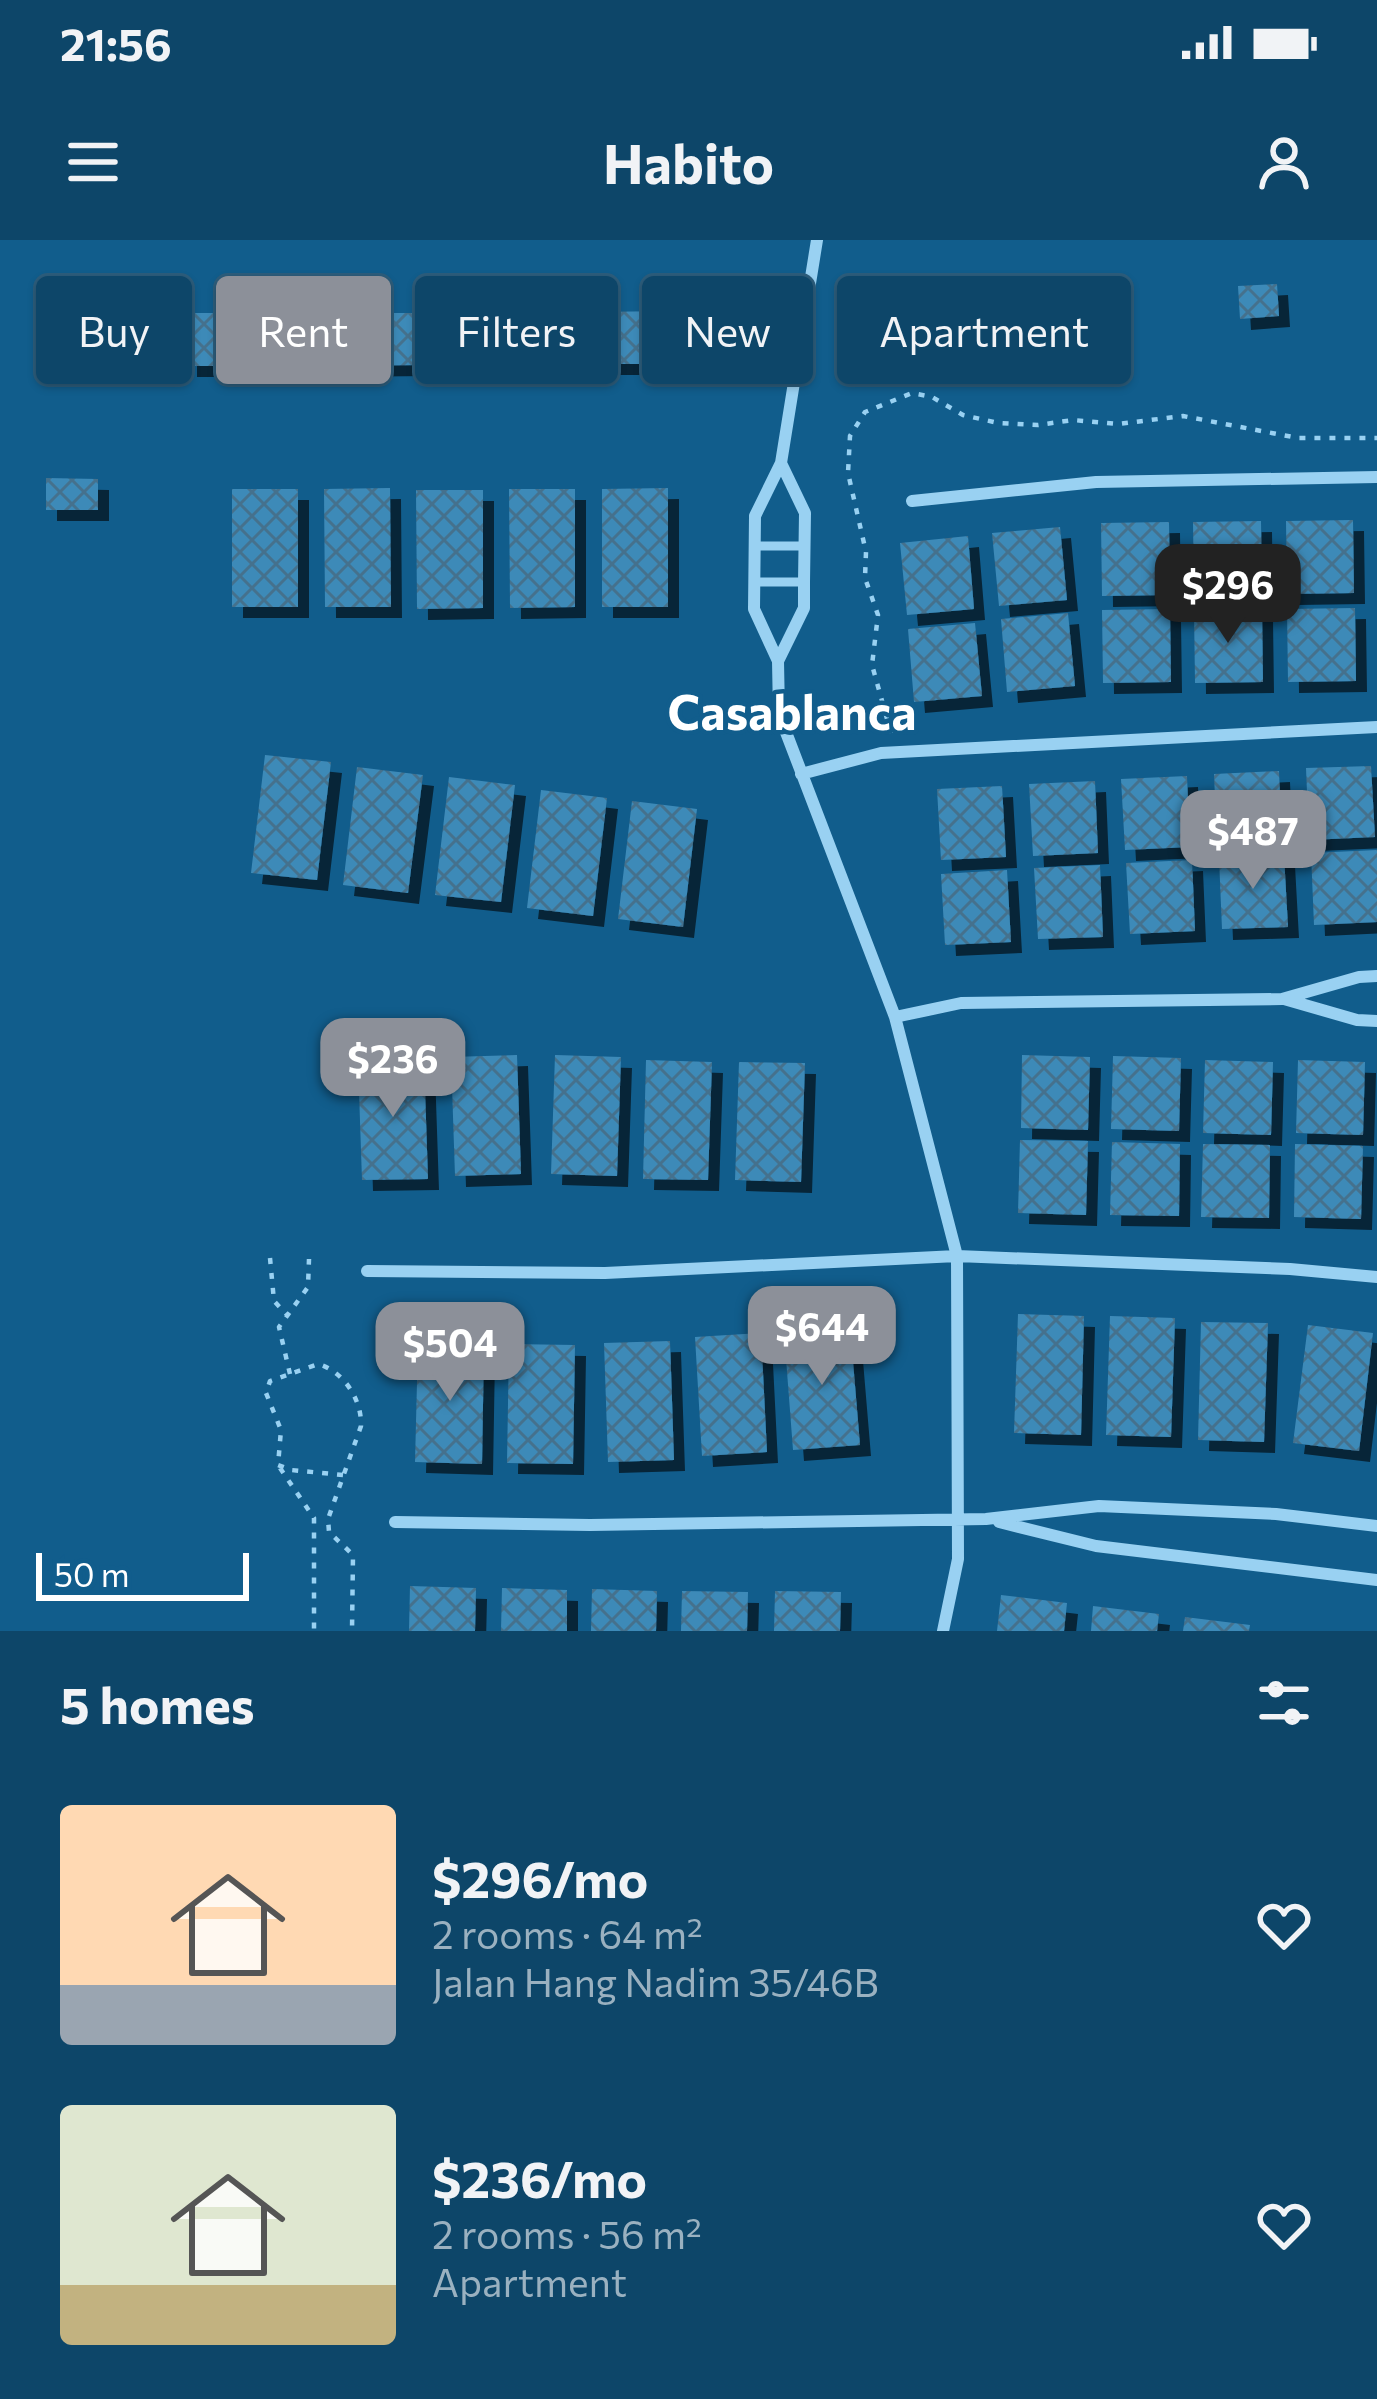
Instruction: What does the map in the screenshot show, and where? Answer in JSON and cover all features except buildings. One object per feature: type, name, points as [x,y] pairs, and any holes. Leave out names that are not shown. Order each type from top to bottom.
[{"type":"street","points":[[817,240],[781,463],[755,516],[754,609],[778,662],[779,714],[895,1017],[957,1256],[958,1559],[943,1631]]},
{"type":"street","points":[[778,662],[804,608],[805,546],[805,513],[781,463]]},
{"type":"street","points":[[913,501],[1096,482],[1377,477]]},
{"type":"street","points":[[801,774],[880,753],[1377,727]]},
{"type":"street","points":[[895,1017],[961,1004],[1282,999],[1377,976]]},
{"type":"street","points":[[1282,999],[1377,1021]]},
{"type":"street","points":[[368,1271],[605,1273],[957,1256],[1290,1269],[1377,1277]]},
{"type":"street","points":[[395,1522],[590,1525],[957,1520],[1099,1506],[1276,1514],[1377,1526]]},
{"type":"street","points":[[986,1519],[1096,1546],[1377,1580]]},
{"type":"lane","points":[[755,546],[805,546]]},
{"type":"lane","points":[[755,582],[804,582]]},
{"type":"path","points":[[270,1258],[274,1301],[288,1316]]},
{"type":"path","points":[[290,1374],[279,1327],[308,1288],[309,1259]]},
{"type":"path","points":[[314,1631],[314,1518],[278,1465],[281,1430],[266,1387],[270,1381],[325,1365],[341,1374],[358,1406],[361,1426],[328,1525],[329,1532],[353,1555],[352,1631]]},
{"type":"path","points":[[278,1465],[343,1474]]},
{"type":"district","name":"Casablanca","points":[[792,710]]}]
